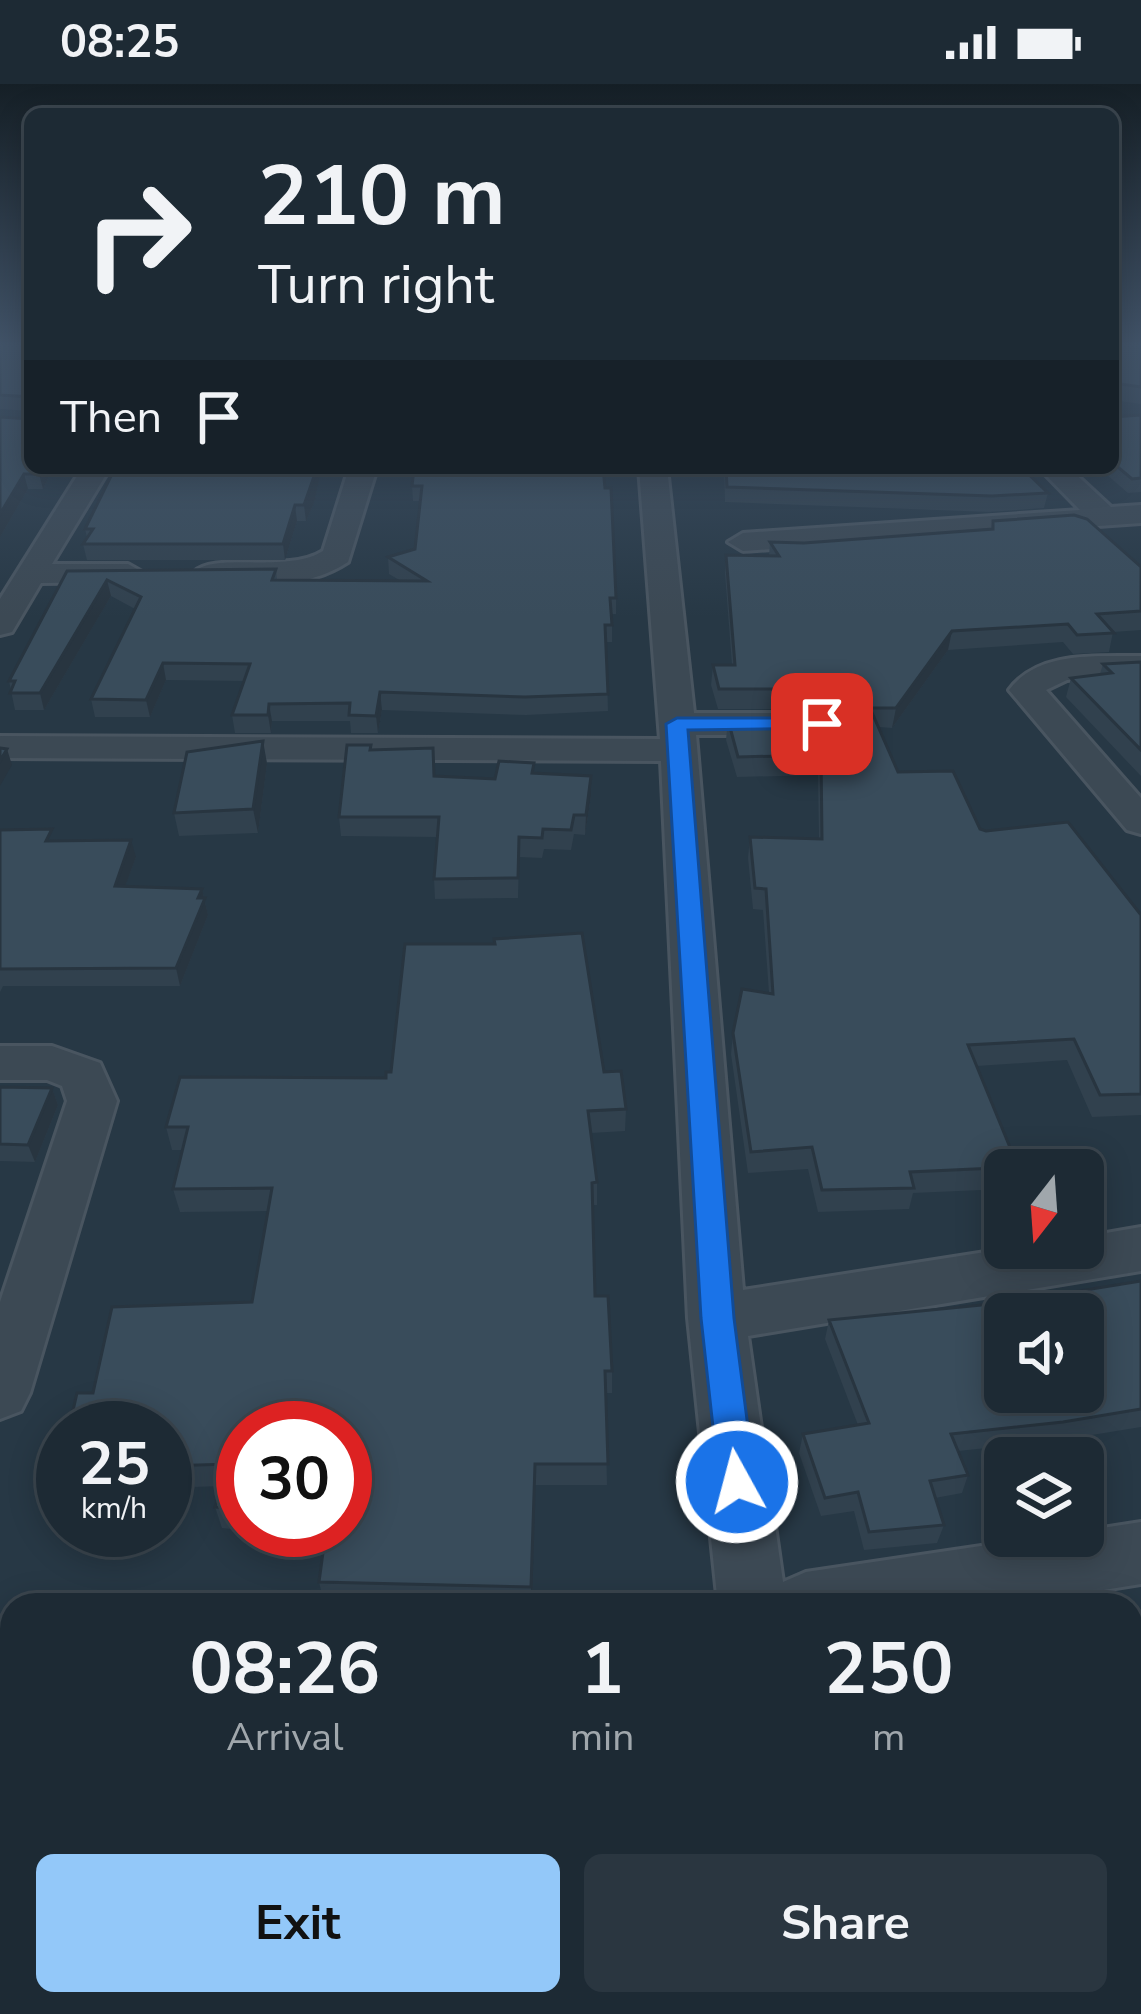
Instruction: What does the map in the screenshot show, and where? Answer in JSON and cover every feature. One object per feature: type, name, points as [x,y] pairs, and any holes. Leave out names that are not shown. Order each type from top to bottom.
[{"type":"street","points":[[0,625],[92,474]]},
{"type":"street","points":[[31,574],[305,573],[337,556],[361,474]]},
{"type":"street","points":[[654,474],[677,737],[717,1318],[751,1593]]},
{"type":"street","points":[[1058,474],[1103,516]]},
{"type":"street","points":[[743,542],[1141,514]]},
{"type":"street","points":[[1141,666],[1053,672],[1035,679],[1027,690],[1141,822]]},
{"type":"street","points":[[0,747],[677,737],[822,724]]},
{"type":"street","points":[[0,1063],[52,1063],[82,1075],[92,1101],[0,1393]]},
{"type":"street","points":[[717,1318],[1141,1250]]},
{"type":"street","points":[[979,1593],[1066,1587],[1141,1553]]},
{"type":"building","points":[[0,436],[24,436],[24,474],[0,514]]},
{"type":"building","points":[[1119,436],[1141,436],[1141,478],[1132,479],[1119,468]]},
{"type":"building","points":[[112,474],[315,474],[304,505],[295,505],[283,544],[83,544],[93,529],[85,529]]},
{"type":"building","points":[[413,474],[604,474],[605,488],[611,488],[616,598],[610,598],[612,625],[605,625],[608,694],[525,697],[380,692],[376,716],[349,715],[350,703],[269,704],[268,715],[232,715],[250,664],[163,663],[146,700],[91,699],[141,597],[107,580],[40,693],[10,693],[15,681],[9,681],[67,571],[276,569],[272,580],[427,581],[388,557],[415,549],[422,486],[412,486]]},
{"type":"building","points":[[726,474],[1028,474],[1048,493],[992,496],[727,487]]},
{"type":"building","points":[[1074,515],[1087,519],[1141,567],[1141,611],[1097,614],[1114,633],[1077,635],[1068,624],[952,631],[896,708],[870,708],[898,772],[953,771],[980,829],[986,831],[1068,822],[1141,915],[1141,1094],[1100,1095],[1074,1039],[968,1045],[1011,1149],[984,1149],[984,1169],[910,1172],[914,1188],[822,1190],[812,1147],[751,1152],[733,1033],[742,989],[773,994],[766,889],[755,888],[750,837],[822,839],[821,755],[738,757],[728,720],[826,720],[842,715],[847,702],[839,692],[825,689],[719,689],[713,665],[735,665],[726,555],[779,556],[770,542],[993,529],[993,521]]},
{"type":"building","points":[[1141,662],[1141,750],[1071,678],[1112,673],[1103,664]]},
{"type":"building","points":[[263,741],[253,809],[174,813],[187,752]]},
{"type":"building","points":[[347,745],[371,745],[370,750],[433,748],[434,776],[495,779],[499,761],[534,763],[532,773],[591,776],[586,815],[574,815],[571,830],[543,829],[542,838],[519,837],[518,878],[434,879],[439,817],[339,817]]},
{"type":"building","points":[[52,829],[46,841],[131,840],[115,886],[202,889],[198,898],[205,898],[176,968],[0,969],[0,830]]},
{"type":"building","points":[[582,933],[604,1072],[621,1071],[626,1109],[588,1111],[597,1182],[592,1183],[595,1296],[608,1296],[612,1371],[605,1371],[608,1464],[535,1464],[531,1587],[319,1582],[322,1557],[372,1557],[372,1401],[216,1401],[216,1464],[192,1465],[192,1401],[75,1401],[77,1393],[93,1393],[112,1307],[252,1302],[272,1188],[173,1189],[188,1127],[166,1127],[180,1077],[386,1078],[386,1072],[391,1072],[405,944],[495,944],[494,939]]},
{"type":"building","points":[[0,1087],[52,1088],[28,1145],[0,1144]]},
{"type":"building","points":[[1141,1281],[1141,1409],[951,1434],[968,1475],[930,1481],[944,1525],[869,1532],[858,1492],[825,1498],[803,1434],[869,1423],[829,1320],[984,1305],[984,1413],[1104,1413],[1104,1293],[1067,1293]]},
{"type":"route","points":[[737,1482],[717,1318],[677,724],[822,724]]}]
